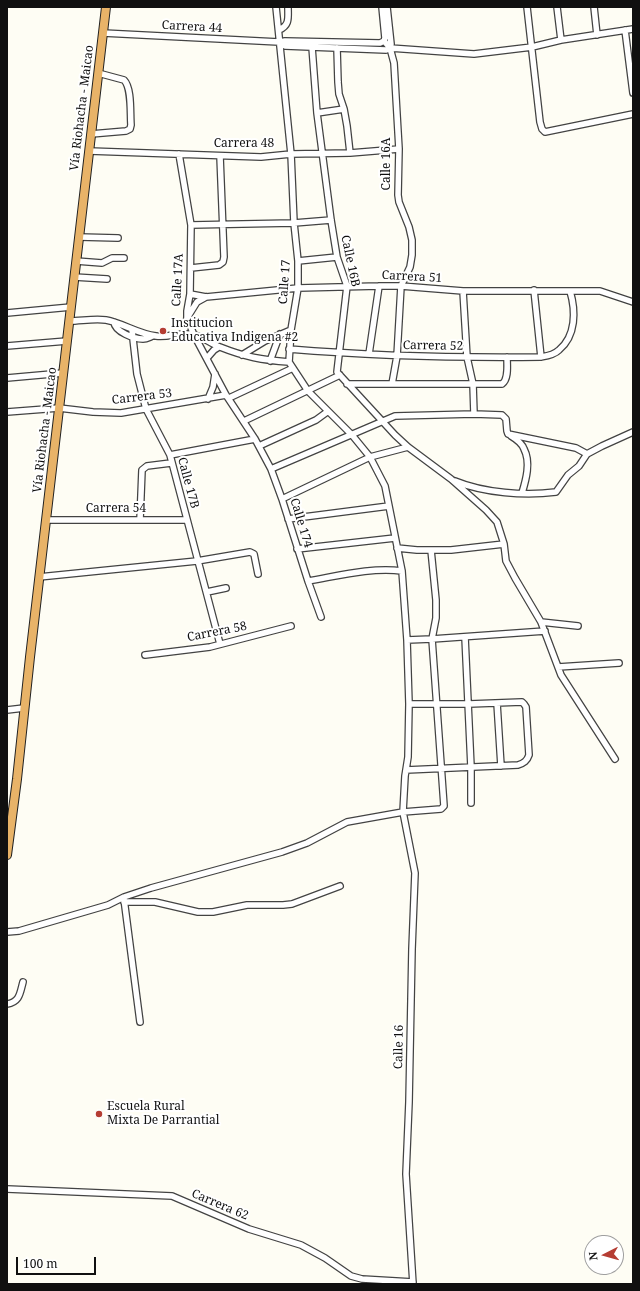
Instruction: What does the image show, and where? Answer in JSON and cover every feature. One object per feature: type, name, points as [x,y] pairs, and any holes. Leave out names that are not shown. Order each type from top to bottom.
[{"type":"highway","name":"Vía Riohacha - Maicao","points":[[7,855],[106,7]]},
{"type":"street","name":"Calle 17","points":[[276,7],[291,154],[294,223],[298,260],[298,288],[291,330],[289,362]]},
{"type":"street","points":[[279,30],[284,28],[288,20],[288,7]]},
{"type":"street","points":[[382,7],[384,41]]},
{"type":"street","points":[[387,7],[391,44],[390,48]]},
{"type":"street","points":[[527,7],[542,129],[545,132],[633,114]]},
{"type":"street","points":[[557,7],[561,40]]},
{"type":"street","points":[[594,7],[597,35]]},
{"type":"street","name":"Carrera 44","points":[[279,42],[285,46],[386,50],[390,48],[474,54],[532,47],[561,40],[633,29]]},
{"type":"street","points":[[625,30],[633,93]]},
{"type":"street","name":"Carrera 44","points":[[103,34],[279,42],[380,43],[384,41]]},
{"type":"street","name":"Calle 16A","points":[[384,41],[390,48],[394,63],[399,149],[399,202],[410,228],[412,240],[410,267],[401,286]]},
{"type":"street","name":"Calle 16B","points":[[312,47],[317,112],[330,220],[337,257],[347,286],[339,374]]},
{"type":"street","points":[[337,48],[339,94],[344,109],[350,153]]},
{"type":"street","points":[[91,134],[126,131],[130,129],[131,125],[128,83],[124,80],[98,74]]},
{"type":"street","points":[[317,112],[344,109]]},
{"type":"street","name":"Carrera 48","points":[[89,151],[261,158],[291,154],[350,153],[399,149]]},
{"type":"street","name":"Calle 17A","points":[[179,154],[191,225],[190,294],[187,318],[194,335],[228,396],[255,438]]},
{"type":"street","points":[[191,268],[219,265],[223,262],[220,156]]},
{"type":"street","points":[[191,225],[294,223],[330,220]]},
{"type":"street","points":[[79,237],[118,238]]},
{"type":"street","points":[[298,260],[337,257]]},
{"type":"street","points":[[76,262],[102,263],[112,258],[124,258]]},
{"type":"street","points":[[74,277],[107,279]]},
{"type":"street","points":[[369,354],[379,286]]},
{"type":"street","points":[[392,384],[398,356],[401,286]]},
{"type":"street","name":"Carrera 51","points":[[190,294],[206,297],[298,288],[401,286],[463,291],[570,290],[600,292],[633,302]]},
{"type":"street","points":[[534,290],[541,357]]},
{"type":"street","name":"Carrera 52","points":[[289,348],[340,353],[398,356],[541,357],[558,351],[569,338],[574,321],[574,303],[570,290]]},
{"type":"street","points":[[463,291],[467,357],[473,384],[474,414]]},
{"type":"street","points":[[187,318],[197,302],[206,297]]},
{"type":"street","points":[[7,313],[71,308]]},
{"type":"street","points":[[69,321],[100,320],[114,322],[114,325],[118,330],[132,333],[142,339],[153,336],[158,337],[183,334],[194,335],[219,347],[249,357],[270,361],[289,362],[308,391],[327,412],[352,435],[370,457],[385,486],[402,571],[390,570],[357,573],[308,581]]},
{"type":"street","points":[[242,355],[256,345],[291,330]]},
{"type":"street","name":"Calle 17B","points":[[132,333],[137,374],[146,409],[170,456],[220,644]]},
{"type":"street","points":[[270,361],[280,334]]},
{"type":"street","points":[[7,346],[67,341]]},
{"type":"street","points":[[207,358],[219,347]]},
{"type":"street","points":[[347,384],[502,384],[506,382],[507,357]]},
{"type":"street","name":"Carrera 53","points":[[7,412],[59,408],[93,412],[121,413],[228,396],[293,368]]},
{"type":"street","points":[[7,378],[63,373]]},
{"type":"street","points":[[208,398],[213,387],[215,373]]},
{"type":"street","points":[[244,421],[308,391],[339,374],[408,447],[451,479],[486,510],[497,522],[504,544],[506,561],[541,622],[561,676],[615,759]]},
{"type":"street","points":[[259,446],[316,420],[327,412]]},
{"type":"street","points":[[271,469],[395,416],[474,414],[502,415],[506,419],[508,434],[518,441],[525,449],[527,473],[522,493]]},
{"type":"street","points":[[451,479],[468,486],[487,490],[538,494],[556,492],[568,475],[579,466],[587,454],[633,432]]},
{"type":"street","points":[[508,434],[576,448],[587,454]]},
{"type":"street","points":[[170,456],[255,438]]},
{"type":"street","name":"Calle 174","points":[[255,438],[271,469],[282,499],[320,617]]},
{"type":"street","points":[[282,499],[370,457],[408,447]]},
{"type":"street","points":[[140,520],[142,470],[147,466],[172,463]]},
{"type":"street","points":[[288,519],[388,506]]},
{"type":"street","name":"Carrera 54","points":[[46,520],[186,520]]},
{"type":"street","points":[[297,549],[395,538]]},
{"type":"street","points":[[397,548],[417,550],[451,550],[504,544]]},
{"type":"street","points":[[7,932],[19,931],[124,900],[151,888],[288,850],[307,843],[347,822],[403,812],[441,809],[444,806],[432,639],[436,618],[436,600],[431,550]]},
{"type":"street","points":[[39,577],[197,561],[250,552],[254,554],[258,574]]},
{"type":"street","name":"Calle 16","points":[[402,571],[407,640],[409,704],[408,757],[403,812],[415,873],[412,949],[410,1094],[406,1174],[413,1283]]},
{"type":"street","points":[[207,592],[226,588]]},
{"type":"street","points":[[541,622],[578,626]]},
{"type":"street","name":"Carrera 58","points":[[146,655],[210,647],[291,626]]},
{"type":"street","points":[[407,640],[545,631]]},
{"type":"street","points":[[465,637],[469,704],[471,803]]},
{"type":"street","points":[[558,667],[619,664]]},
{"type":"street","points":[[406,770],[501,766],[524,763],[529,755],[524,704],[522,702],[409,704]]},
{"type":"street","points":[[497,703],[501,766]]},
{"type":"street","points":[[7,710],[24,708]]},
{"type":"street","points":[[124,900],[155,902],[198,912],[213,912],[247,905],[283,906],[340,886]]},
{"type":"street","points":[[124,900],[140,1022]]},
{"type":"street","points":[[7,1004],[14,1003],[18,999],[22,982]]},
{"type":"street","name":"Carrera 62","points":[[7,1189],[172,1196],[249,1229],[301,1244],[351,1276],[362,1280],[413,1283]]},
{"type":"place","name":"Institucion Educativa Indigena #2","points":[[163,331]]},
{"type":"place","name":"Escuela Rural Mixta De Parrantial","points":[[99,1114]]}]
